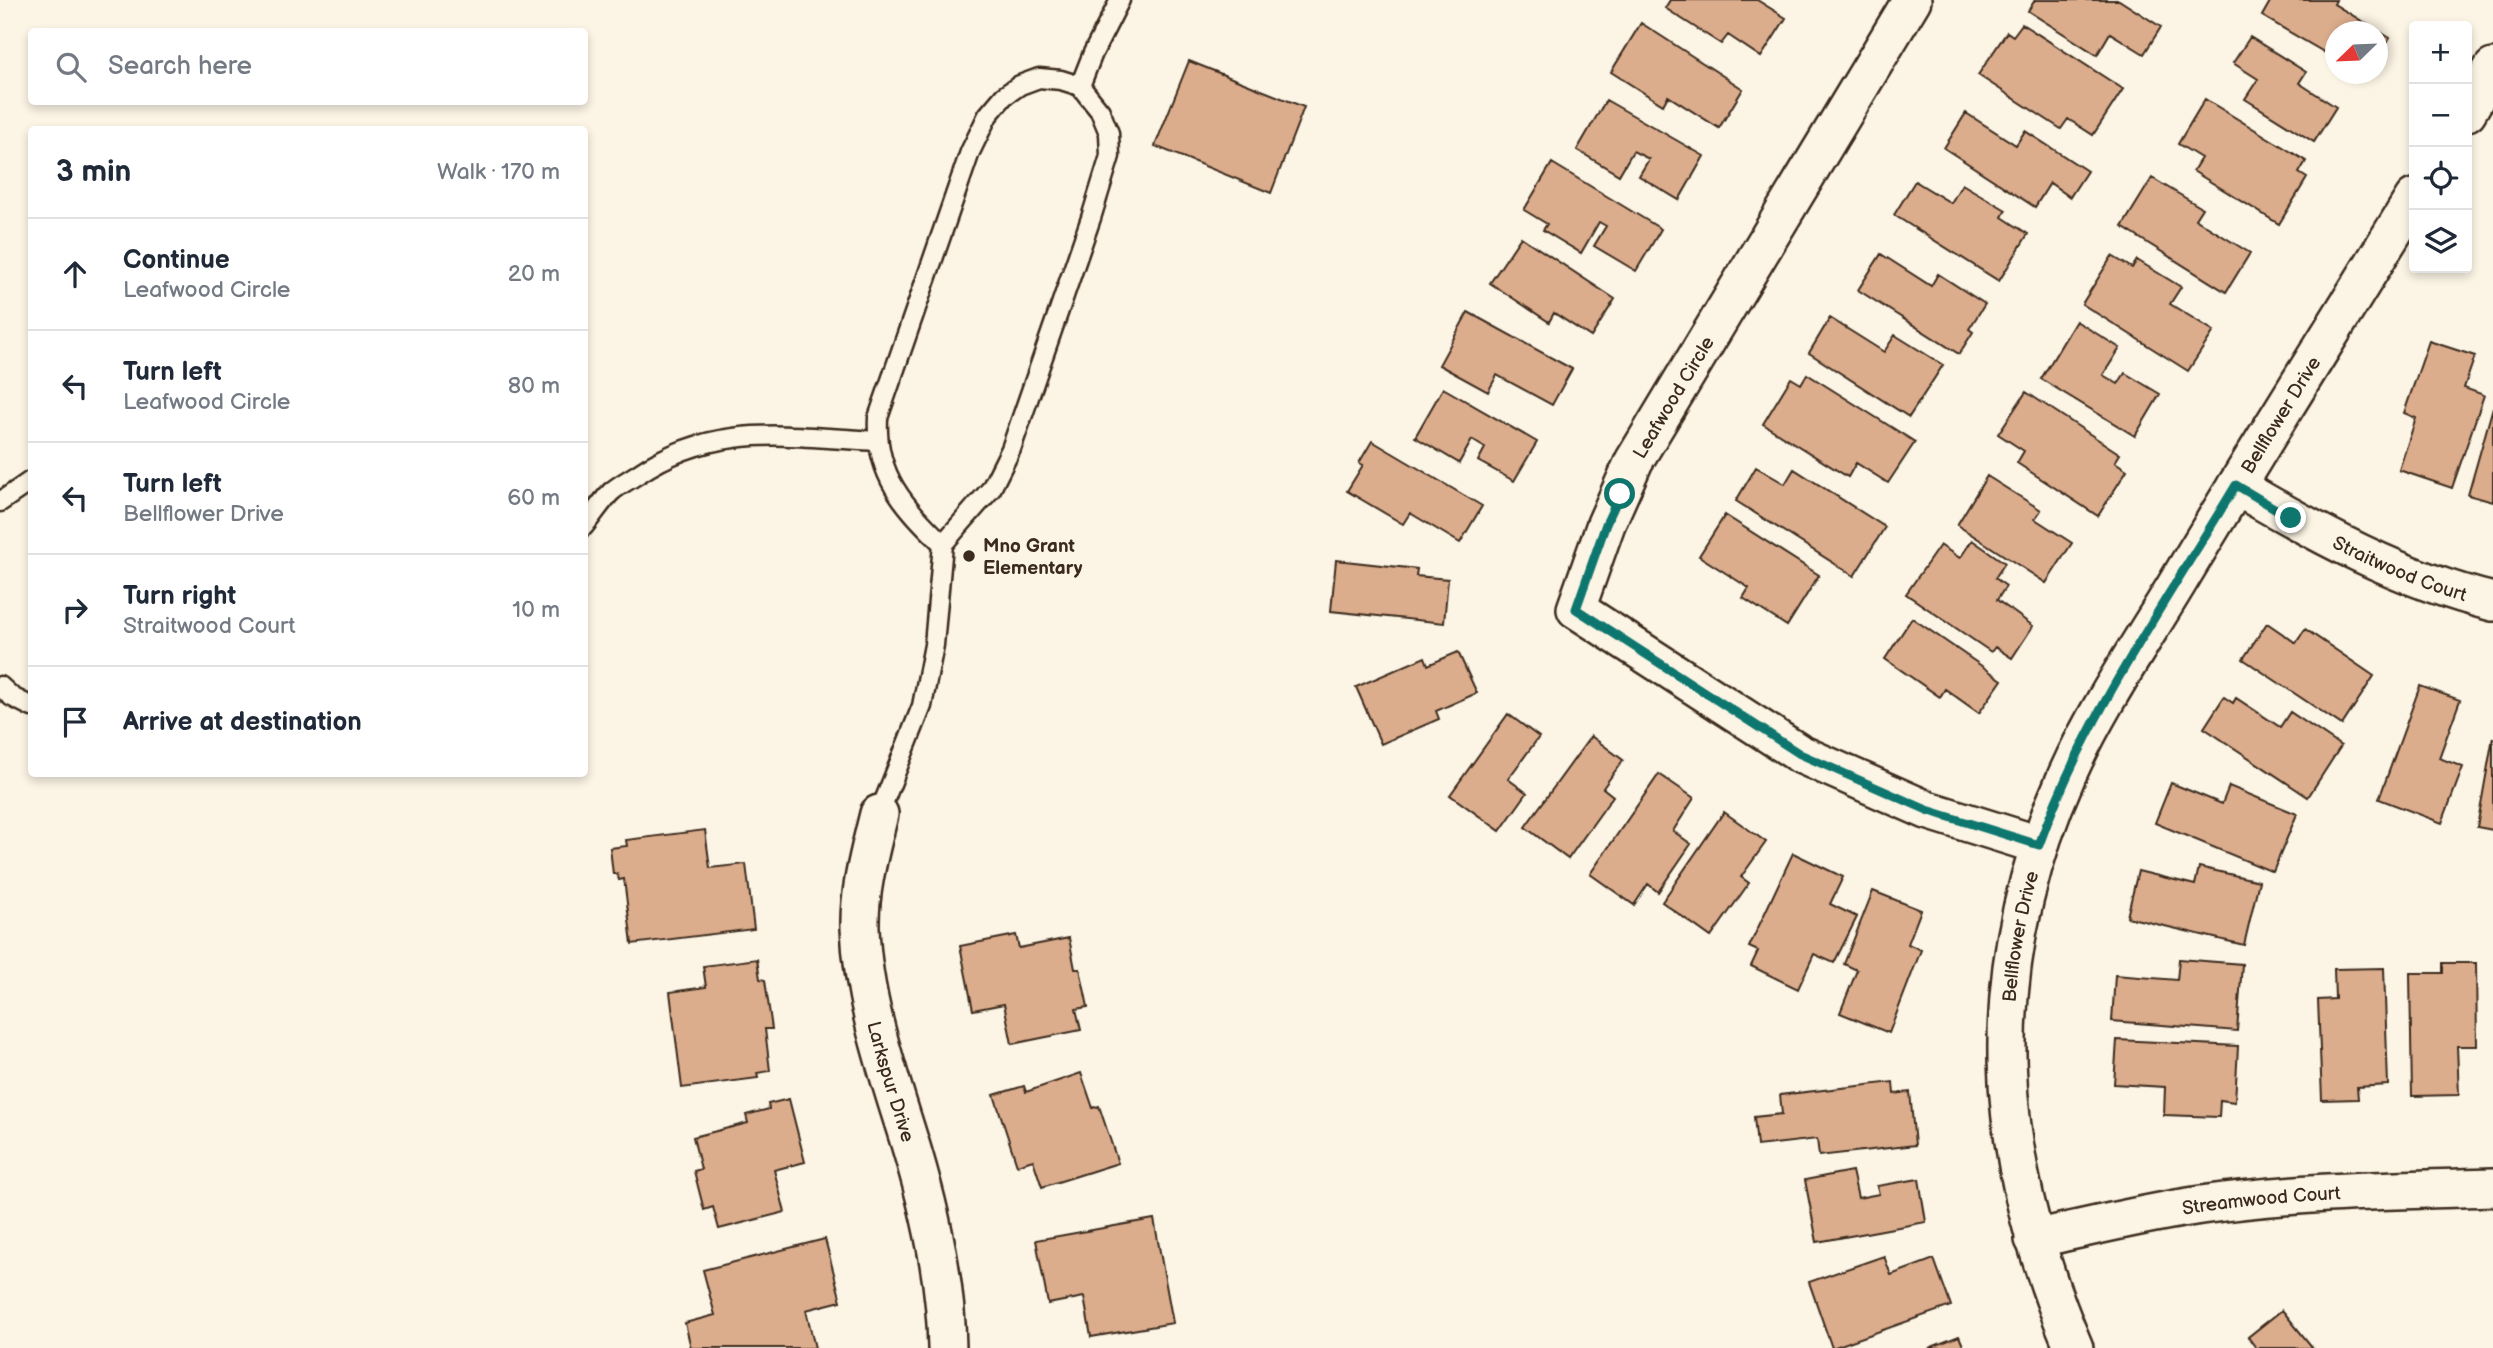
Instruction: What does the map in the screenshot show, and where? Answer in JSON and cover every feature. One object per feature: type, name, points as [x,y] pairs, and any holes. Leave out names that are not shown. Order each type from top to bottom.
[{"type":"street","name":"Leafwood Circle","points":[[1912,0],[1634,461],[1606,524],[1576,609],[1800,754],[1927,810],[2039,845]]},
{"type":"street","points":[[2472,104],[2493,68]]},
{"type":"street","name":"Bellflower Drive","points":[[2074,1348],[2057,1308],[2034,1239],[2014,1152],[2007,1085],[2009,985],[2018,931],[2039,845],[2068,772],[2093,726],[2236,485],[2409,206]]},
{"type":"street","name":"Straitwood Court","points":[[2236,485],[2318,534],[2369,559],[2451,591],[2493,602]]},
{"type":"street","name":"Larkspur Drive","points":[[879,814],[861,901],[862,950],[881,1049],[921,1181],[940,1279],[947,1348]]},
{"type":"street","name":"Streamwood Court","points":[[2034,1239],[2199,1205],[2260,1198],[2493,1187]]},
{"type":"lane","points":[[1080,86],[1093,53],[1120,0]]},
{"type":"lane","points":[[879,814],[922,706],[934,645],[943,544],[991,489],[1011,449],[1110,156],[1109,133],[1100,111],[1080,86],[1060,79],[1039,78],[1020,85],[1004,96],[988,115],[970,152],[878,418],[877,441],[895,491],[916,518],[943,544]]},
{"type":"lane","points":[[588,521],[611,492],[659,460],[699,443],[740,436],[772,435],[877,441]]},
{"type":"lane","points":[[0,502],[28,483]]},
{"type":"lane","points":[[0,686],[12,697],[28,704]]},
{"type":"building","points":[[1670,0],[1757,0],[1786,18],[1761,57],[1728,35],[1721,44],[1665,8]]},
{"type":"building","points":[[2035,0],[2119,0],[2161,27],[2144,54],[2110,33],[2097,55],[2028,11]]},
{"type":"building","points":[[2271,0],[2336,0],[2334,4],[2362,21],[2325,21],[2325,53],[2262,16]]},
{"type":"building","points":[[1641,23],[1743,89],[1719,128],[1668,96],[1663,105],[1611,72]]},
{"type":"building","points":[[2022,24],[2123,89],[2093,135],[2068,119],[2061,129],[1978,75],[2007,32],[2013,36]]},
{"type":"building","points":[[2250,37],[2306,72],[2299,83],[2336,107],[2314,142],[2245,99],[2258,79],[2233,63]]},
{"type":"building","points":[[1189,61],[1304,107],[1271,193],[1155,146]]},
{"type":"building","points":[[2205,99],[2306,161],[2299,173],[2307,178],[2279,224],[2193,171],[2201,158],[2178,144]]},
{"type":"building","points":[[1606,100],[1704,156],[1679,200],[1639,176],[1649,159],[1633,151],[1619,175],[1577,150]]},
{"type":"building","points":[[1966,113],[2016,145],[2025,131],[2087,171],[2070,197],[2050,183],[2035,207],[1944,148]]},
{"type":"building","points":[[1552,163],[1661,229],[1636,271],[1594,246],[1606,226],[1599,222],[1581,253],[1543,230],[1547,224],[1524,210]]},
{"type":"building","points":[[2152,178],[2202,208],[2195,219],[2250,253],[2226,292],[2122,227]]},
{"type":"building","points":[[1915,181],[1951,203],[1962,184],[2006,210],[2002,217],[2028,234],[1999,281],[1894,215]]},
{"type":"building","points":[[1521,237],[1615,299],[1591,337],[1554,313],[1549,322],[1490,283]]},
{"type":"building","points":[[1881,254],[1931,286],[1938,274],[1985,304],[1969,329],[1973,332],[1959,354],[1858,290]]},
{"type":"building","points":[[2112,256],[2132,268],[2137,260],[2181,287],[2170,304],[2214,331],[2188,371],[2082,304]]},
{"type":"building","points":[[1468,312],[1572,369],[1552,405],[1497,375],[1488,392],[1439,365]]},
{"type":"building","points":[[1830,318],[1884,352],[1895,335],[1943,365],[1909,417],[1809,353]]},
{"type":"building","points":[[2076,321],[2120,348],[2103,375],[2118,384],[2125,373],[2160,394],[2135,436],[2041,379]]},
{"type":"building","points":[[2429,341],[2475,356],[2464,388],[2484,395],[2452,488],[2399,470],[2416,418],[2404,413]]},
{"type":"building","points":[[1807,374],[1915,442],[1888,483],[1856,463],[1848,477],[1763,424],[1791,378],[1801,384]]},
{"type":"building","points":[[1443,388],[1537,442],[1514,481],[1478,461],[1485,448],[1472,440],[1459,463],[1415,437]]},
{"type":"building","points":[[2026,392],[2120,454],[2115,462],[2127,470],[2098,516],[2017,463],[2024,451],[1998,434]]},
{"type":"building","points":[[2493,407],[2493,502],[2468,495]]},
{"type":"building","points":[[1372,441],[1482,506],[1460,543],[1410,513],[1403,524],[1347,491],[1363,465],[1359,463]]},
{"type":"building","points":[[1756,467],[1785,484],[1794,469],[1885,527],[1854,576],[1736,501]]},
{"type":"building","points":[[1987,476],[2041,510],[2035,519],[2072,543],[2046,583],[1957,525]]},
{"type":"building","points":[[1725,515],[1819,575],[1787,626],[1743,598],[1749,588],[1699,556]]},
{"type":"building","points":[[1972,540],[2005,563],[1995,578],[2006,586],[1997,600],[2033,626],[2012,658],[1995,647],[1991,652],[1906,594],[1940,545],[1960,558]]},
{"type":"building","points":[[1336,560],[1417,569],[1416,576],[1448,579],[1444,623],[1331,611]]},
{"type":"building","points":[[1912,618],[2002,680],[1979,713],[1945,689],[1940,697],[1885,659]]},
{"type":"building","points":[[2267,623],[2296,643],[2305,629],[2374,676],[2342,725],[2243,659]]},
{"type":"building","points":[[1458,652],[1477,693],[1436,711],[1439,719],[1381,744],[1356,687],[1425,657],[1428,665]]},
{"type":"building","points":[[2420,686],[2460,700],[2439,758],[2463,767],[2442,823],[2379,799]]},
{"type":"building","points":[[2224,697],[2233,703],[2236,698],[2280,727],[2290,712],[2341,746],[2308,797],[2204,728]]},
{"type":"building","points":[[1508,714],[1539,737],[1508,779],[1527,793],[1500,831],[1450,795]]},
{"type":"building","points":[[1591,736],[1623,760],[1603,788],[1613,796],[1568,859],[1525,827]]},
{"type":"building","points":[[2493,737],[2493,830],[2477,827]]},
{"type":"building","points":[[1659,774],[1694,798],[1673,831],[1691,844],[1658,892],[1648,884],[1634,905],[1590,874]]},
{"type":"building","points":[[2171,783],[2222,804],[2229,786],[2297,814],[2273,872],[2155,823]]},
{"type":"building","points":[[1724,812],[1766,842],[1741,877],[1749,883],[1711,937],[1662,902]]},
{"type":"building","points":[[705,830],[710,868],[746,864],[754,929],[632,944],[624,879],[619,880],[617,874],[613,874],[610,848],[627,846],[626,840]]},
{"type":"building","points":[[1793,853],[1843,877],[1830,904],[1857,917],[1834,963],[1814,954],[1798,989],[1751,966],[1758,951],[1749,947]]},
{"type":"building","points":[[2199,867],[2259,881],[2244,945],[2127,917],[2138,871],[2195,885]]},
{"type":"building","points":[[1873,891],[1921,910],[1908,944],[1921,950],[1889,1033],[1840,1013],[1857,970],[1844,964]]},
{"type":"building","points":[[1016,935],[1019,948],[1069,938],[1075,969],[1080,969],[1088,1007],[1076,1009],[1081,1030],[1012,1044],[1004,1004],[973,1010],[960,946]]},
{"type":"building","points":[[757,959],[760,979],[765,980],[772,1029],[765,1029],[770,1071],[757,1073],[758,1078],[682,1088],[670,992],[706,987],[703,966]]},
{"type":"building","points":[[2179,959],[2242,964],[2237,1031],[2112,1021],[2115,975],[2177,980]]},
{"type":"building","points":[[2443,963],[2476,963],[2477,1046],[2457,1046],[2459,1095],[2412,1096],[2410,973],[2443,973]]},
{"type":"building","points":[[2384,968],[2388,1085],[2357,1087],[2358,1099],[2322,1100],[2318,1000],[2335,999],[2334,969]]},
{"type":"building","points":[[2117,1040],[2238,1046],[2235,1102],[2220,1100],[2219,1117],[2164,1115],[2165,1087],[2114,1084]]},
{"type":"building","points":[[1081,1073],[1093,1108],[1099,1106],[1118,1163],[1042,1187],[1033,1160],[1017,1165],[994,1095],[1024,1086],[1026,1092]]},
{"type":"building","points":[[1893,1082],[1894,1094],[1910,1092],[1915,1145],[1819,1156],[1817,1139],[1757,1146],[1754,1117],[1782,1114],[1780,1095]]},
{"type":"building","points":[[789,1099],[805,1162],[774,1170],[785,1212],[719,1229],[713,1207],[704,1210],[694,1171],[701,1169],[693,1137],[748,1123],[746,1115],[769,1109],[768,1104]]},
{"type":"building","points":[[1852,1171],[1858,1198],[1879,1194],[1877,1186],[1919,1179],[1926,1222],[1817,1242],[1805,1180]]},
{"type":"building","points":[[1154,1219],[1173,1323],[1091,1337],[1084,1297],[1048,1304],[1036,1240]]},
{"type":"building","points":[[825,1239],[841,1301],[806,1310],[815,1348],[691,1348],[685,1323],[715,1315],[703,1270]]},
{"type":"building","points":[[1884,1256],[1891,1275],[1934,1259],[1951,1306],[1832,1348],[1809,1282]]},
{"type":"building","points":[[2282,1310],[2313,1348],[2256,1348],[2248,1337]]},
{"type":"building","points":[[1959,1336],[1964,1348],[1929,1348]]},
{"type":"place","name":"Mno Grant Elementary","points":[[969,556]]},
{"type":"route","points":[[1620,494],[1606,524],[1576,609],[1800,754],[1927,810],[2039,845],[2068,772],[2093,726],[2236,485],[2291,518]]}]
